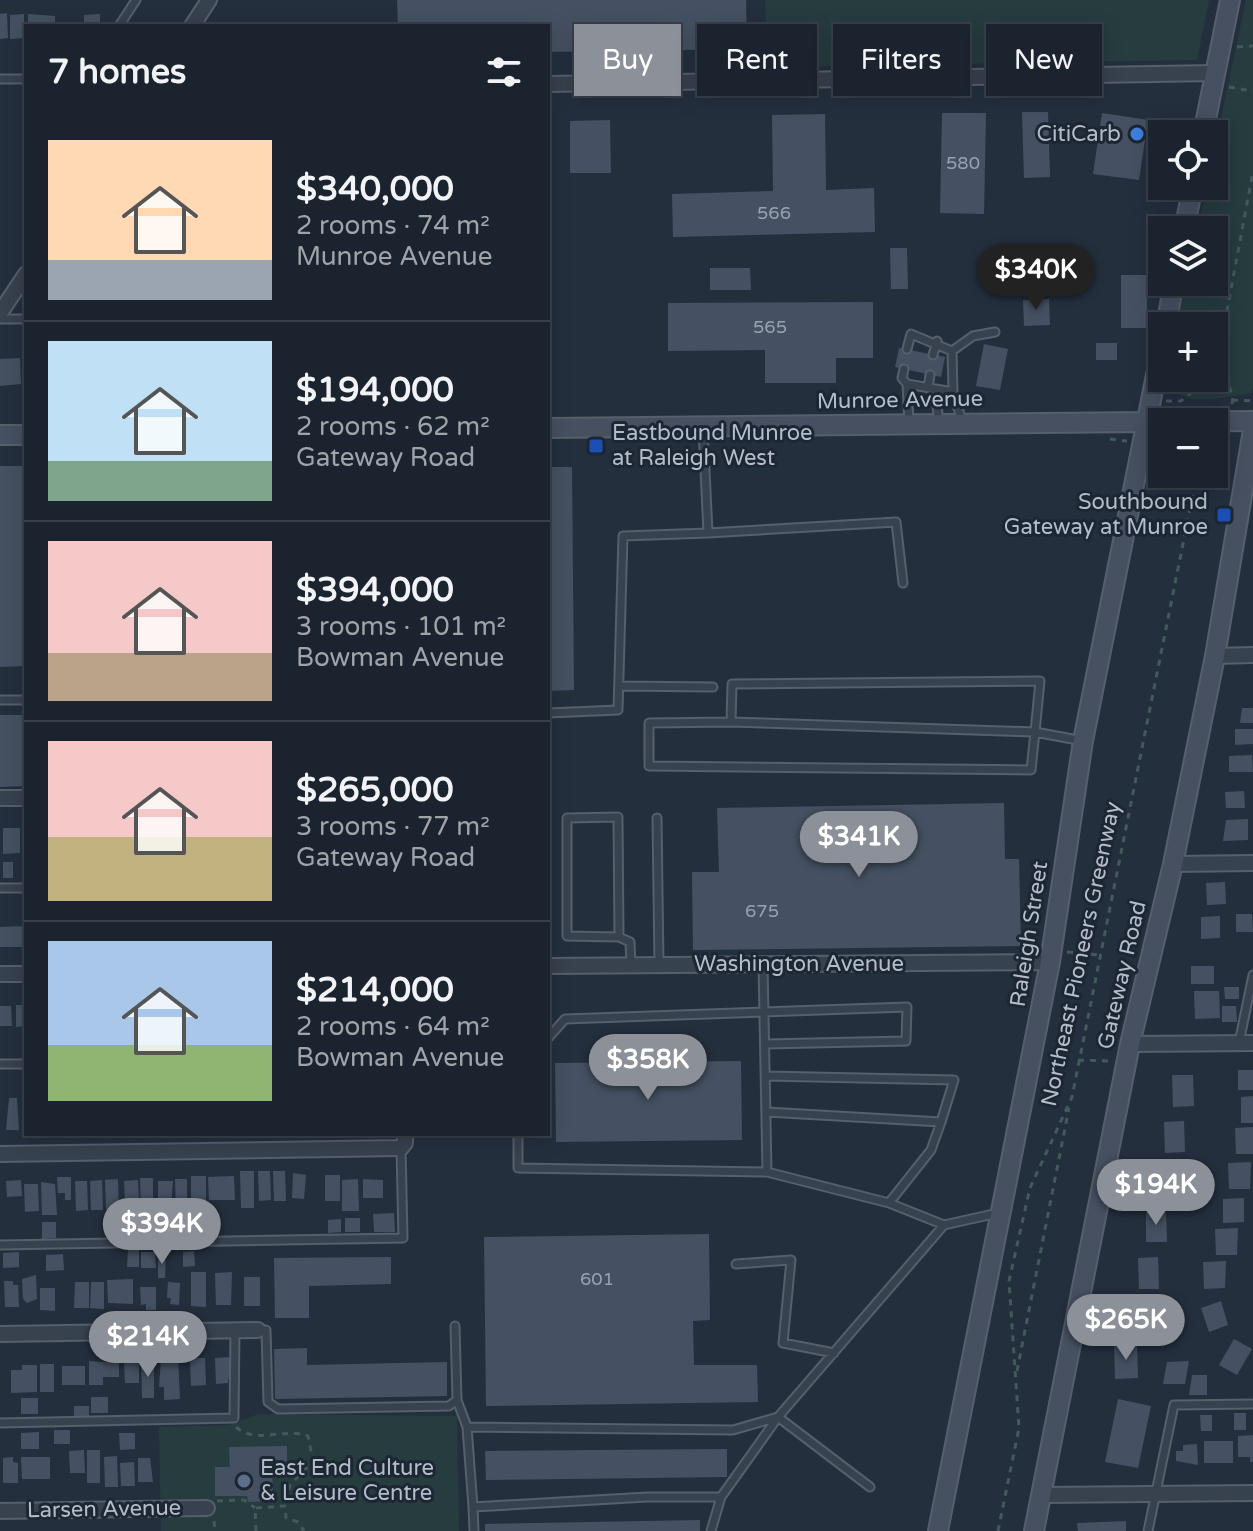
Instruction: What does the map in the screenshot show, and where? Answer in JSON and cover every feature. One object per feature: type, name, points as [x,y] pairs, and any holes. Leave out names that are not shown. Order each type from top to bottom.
[{"type":"street","points":[[193,24],[209,0]]},
{"type":"street","points":[[1206,120],[1230,0]]},
{"type":"street","points":[[550,84],[1214,78]]},
{"type":"street","points":[[0,316],[24,277]]},
{"type":"street","name":"Raleigh Street","points":[[938,1531],[1051,956],[1083,741],[1153,392]]},
{"type":"street","name":"Munroe Avenue","points":[[550,428],[1253,421]]},
{"type":"street","name":"Gateway Road","points":[[1034,1531],[1129,1053],[1173,864],[1215,656],[1253,430]]},
{"type":"street","points":[[0,435],[24,435]]},
{"type":"street","points":[[1215,656],[1253,655]]},
{"type":"street","points":[[0,798],[24,798]]},
{"type":"street","points":[[1173,864],[1253,863]]},
{"type":"street","name":"Washington Avenue","points":[[550,966],[1051,956]]},
{"type":"street","points":[[0,974],[24,974]]},
{"type":"street","points":[[1129,1053],[1246,1043]]},
{"type":"street","points":[[0,1154],[404,1142]]},
{"type":"street","points":[[0,1334],[262,1330]]},
{"type":"street","points":[[1043,1495],[1253,1493]]},
{"type":"street","name":"Larsen Avenue","points":[[0,1511],[210,1504]]},
{"type":"lane","points":[[120,24],[136,0]]},
{"type":"lane","points":[[0,79],[24,79]]},
{"type":"lane","points":[[0,316],[24,319]]},
{"type":"lane","points":[[952,351],[973,336],[995,332]]},
{"type":"lane","points":[[907,349],[911,334],[937,341],[952,351]]},
{"type":"lane","points":[[933,355],[937,341]]},
{"type":"lane","points":[[952,351],[953,392],[960,405],[962,423]]},
{"type":"lane","points":[[904,369],[902,378],[907,384],[909,424]]},
{"type":"lane","points":[[930,375],[939,423]]},
{"type":"lane","points":[[907,384],[953,392]]},
{"type":"lane","points":[[703,426],[708,533]]},
{"type":"lane","points":[[550,713],[618,710],[623,536],[896,522],[903,583]]},
{"type":"lane","points":[[731,722],[732,684],[1040,681],[1035,732],[1031,770],[649,766],[649,723],[731,722],[1035,732],[1083,741]]},
{"type":"lane","points":[[619,686],[713,687]]},
{"type":"lane","points":[[0,700],[24,700]]},
{"type":"lane","points":[[619,937],[618,817],[567,818],[567,936],[619,937],[630,942],[631,965]]},
{"type":"lane","points":[[657,818],[659,965]]},
{"type":"lane","points":[[0,888],[24,888]]},
{"type":"lane","points":[[763,964],[767,1172]]},
{"type":"lane","points":[[1246,1043],[1253,975]]},
{"type":"lane","points":[[550,1036],[565,1019],[907,1007],[906,1041],[765,1044]]},
{"type":"lane","points":[[0,1064],[24,1064]]},
{"type":"lane","points":[[766,1076],[954,1080],[931,1150],[889,1203]]},
{"type":"lane","points":[[767,1112],[941,1122]]},
{"type":"lane","points":[[518,1136],[518,1168],[767,1172],[889,1203],[944,1225],[1001,1213]]},
{"type":"lane","points":[[0,1245],[403,1238],[404,1142]]},
{"type":"lane","points":[[711,1531],[721,1497],[778,1417],[944,1225]]},
{"type":"lane","points":[[736,1264],[791,1260],[783,1343],[834,1353]]},
{"type":"lane","points":[[455,1326],[457,1400],[467,1427],[474,1531]]},
{"type":"lane","points":[[0,1423],[229,1420],[237,1414],[235,1330]]},
{"type":"lane","points":[[262,1330],[268,1402],[278,1409],[449,1406],[457,1400]]},
{"type":"lane","points":[[1148,1531],[1174,1405],[1253,1404]]},
{"type":"lane","points":[[467,1427],[733,1430],[778,1417]]},
{"type":"lane","points":[[778,1417],[870,1487]]},
{"type":"lane","points":[[473,1507],[647,1497],[721,1497]]},
{"type":"path","points":[[1214,78],[1253,91]]},
{"type":"path","points":[[1227,312],[1253,171]]},
{"type":"path","points":[[1228,388],[1232,400],[1253,401]]},
{"type":"path","points":[[1181,401],[1192,392]]},
{"type":"path","name":"Northeast Pioneers Greenway","points":[[998,1531],[1019,1428],[1009,1321],[1009,1281],[1030,1188],[1072,1097],[1192,488]]},
{"type":"path","points":[[1051,956],[1099,955]]},
{"type":"path","points":[[1078,1060],[1129,1053]]},
{"type":"path","points":[[1016,1375],[1072,1097]]},
{"type":"path","points":[[229,1420],[241,1431],[254,1436],[293,1433],[308,1436],[313,1461],[290,1485],[285,1506],[286,1518],[298,1522],[304,1531]]},
{"type":"path","points":[[210,1504],[244,1500],[255,1508],[285,1506]]},
{"type":"path","points":[[255,1508],[256,1531]]},
{"type":"green space","points":[[765,0],[1209,0],[1197,60],[1102,62],[1102,24],[986,24],[986,63],[970,64],[970,24],[833,24],[833,66],[817,66],[817,24],[766,24]]},
{"type":"green space","points":[[1246,0],[1253,0],[1253,385],[1251,393],[1216,399],[1192,399],[1174,392],[1228,392],[1228,312],[1180,312],[1184,296],[1228,296],[1228,216],[1201,216],[1204,200],[1228,200],[1228,120],[1221,120]]},
{"type":"green space","points":[[258,1414],[457,1416],[459,1531],[161,1531],[159,1427],[229,1425]]},
{"type":"building","points":[[397,0],[746,0],[746,24],[697,24],[697,50],[681,50],[681,24],[574,24],[574,52],[550,52],[550,24],[398,24]]},
{"type":"building","points":[[7,13],[8,38],[0,39],[0,14]]},
{"type":"building","points":[[24,14],[24,38],[10,39],[10,15]]},
{"type":"building","points":[[28,14],[55,16],[55,24],[28,24]]},
{"type":"building","points":[[100,14],[100,24],[84,24],[84,15]]},
{"type":"building","points":[[1022,112],[1048,112],[1050,177],[1024,178]]},
{"type":"building","points":[[942,113],[986,113],[984,214],[940,213]]},
{"type":"building","points":[[1102,113],[1148,120],[1139,180],[1093,174]]},
{"type":"building","points":[[825,114],[826,190],[874,188],[875,232],[673,237],[672,194],[773,191],[772,115]]},
{"type":"building","points":[[610,120],[611,173],[570,173],[570,121]]},
{"type":"building","points":[[1002,246],[1013,248],[1008,279],[997,278]]},
{"type":"building","points":[[890,248],[907,248],[908,289],[891,289]]},
{"type":"building","points":[[710,268],[750,268],[751,290],[710,290]]},
{"type":"building","points":[[1121,275],[1147,275],[1147,328],[1121,328]]},
{"type":"building","points":[[1049,299],[1050,325],[1024,326],[1023,300]]},
{"type":"building","points":[[873,302],[873,358],[836,358],[836,383],[765,383],[765,350],[668,351],[668,303]]},
{"type":"building","points":[[1096,343],[1117,343],[1117,360],[1096,360]]},
{"type":"building","points":[[984,344],[1008,349],[1000,390],[976,386]]},
{"type":"building","points":[[899,348],[945,357],[941,377],[895,367]]},
{"type":"building","points":[[20,358],[21,384],[0,386],[0,359]]},
{"type":"building","points":[[0,466],[24,466],[24,666],[0,667]]},
{"type":"building","points":[[550,467],[572,467],[574,690],[550,691]]},
{"type":"building","points":[[1242,708],[1253,708],[1253,723],[1240,723]]},
{"type":"building","points":[[0,715],[24,715],[24,786],[0,787]]},
{"type":"building","points":[[1235,729],[1253,729],[1253,744],[1235,745]]},
{"type":"building","points":[[1252,755],[1253,772],[1229,772],[1229,756]]},
{"type":"building","points":[[1244,791],[1245,808],[1226,808],[1225,792]]},
{"type":"building","points":[[1004,803],[1005,859],[1019,859],[1021,946],[693,950],[692,872],[719,872],[717,808]]},
{"type":"building","points":[[1248,819],[1248,840],[1223,841],[1226,820]]},
{"type":"building","points":[[3,828],[20,828],[20,853],[3,854]]},
{"type":"building","points":[[3,862],[13,862],[13,878],[3,878]]},
{"type":"building","points":[[1225,882],[1226,904],[1207,905],[1206,883]]},
{"type":"building","points":[[1236,914],[1252,914],[1253,932],[1236,932]]},
{"type":"building","points":[[1220,916],[1220,938],[1201,939],[1201,917]]},
{"type":"building","points":[[24,926],[24,947],[0,947],[0,927]]},
{"type":"building","points":[[1191,966],[1214,966],[1214,984],[1191,984]]},
{"type":"building","points":[[1224,987],[1239,987],[1239,999],[1225,999]]},
{"type":"building","points":[[1194,991],[1219,991],[1220,1018],[1195,1019]]},
{"type":"building","points":[[16,1005],[24,1005],[24,1026],[16,1027]]},
{"type":"building","points":[[0,1006],[11,1006],[12,1026],[0,1026]]},
{"type":"building","points":[[1222,1006],[1236,1006],[1237,1022],[1222,1022]]},
{"type":"building","points":[[741,1061],[742,1140],[556,1142],[555,1063]]},
{"type":"building","points":[[1238,1070],[1253,1070],[1253,1090],[1238,1090]]},
{"type":"building","points":[[1172,1075],[1193,1075],[1194,1106],[1173,1107]]},
{"type":"building","points":[[1253,1096],[1253,1123],[1241,1123],[1241,1097]]},
{"type":"building","points":[[9,1098],[17,1098],[19,1130],[6,1130]]},
{"type":"building","points":[[1184,1121],[1185,1152],[1165,1153],[1164,1122]]},
{"type":"building","points":[[1253,1127],[1253,1154],[1236,1154],[1235,1128]]},
{"type":"building","points":[[1251,1162],[1250,1189],[1229,1189],[1228,1163]]},
{"type":"building","points":[[1156,1165],[1176,1165],[1177,1196],[1157,1197]]},
{"type":"building","points":[[240,1171],[254,1171],[254,1208],[241,1208]]},
{"type":"building","points":[[258,1171],[270,1171],[271,1200],[259,1201]]},
{"type":"building","points":[[273,1171],[285,1171],[286,1201],[274,1201]]},
{"type":"building","points":[[293,1173],[306,1175],[304,1199],[292,1198]]},
{"type":"building","points":[[325,1175],[340,1175],[340,1201],[325,1201]]},
{"type":"building","points":[[191,1176],[206,1176],[206,1205],[191,1206]]},
{"type":"building","points":[[234,1176],[235,1200],[209,1200],[208,1177]]},
{"type":"building","points":[[57,1177],[71,1177],[71,1200],[65,1200],[65,1193],[58,1193]]},
{"type":"building","points":[[140,1178],[153,1178],[153,1211],[141,1211]]},
{"type":"building","points":[[118,1179],[119,1209],[106,1210],[105,1180]]},
{"type":"building","points":[[175,1179],[187,1179],[187,1217],[176,1217]]},
{"type":"building","points":[[358,1179],[359,1211],[342,1211],[342,1180]]},
{"type":"building","points":[[363,1179],[383,1180],[383,1198],[363,1198]]},
{"type":"building","points":[[21,1180],[22,1196],[7,1197],[6,1181]]},
{"type":"building","points":[[102,1180],[103,1210],[91,1210],[90,1181]]},
{"type":"building","points":[[138,1180],[139,1202],[129,1208],[129,1202],[125,1202],[124,1181]]},
{"type":"building","points":[[75,1181],[87,1181],[88,1210],[76,1211]]},
{"type":"building","points":[[158,1181],[173,1181],[171,1207],[163,1207],[163,1200],[158,1200]]},
{"type":"building","points":[[41,1182],[55,1184],[57,1215],[42,1215]]},
{"type":"building","points":[[24,1184],[38,1184],[39,1211],[25,1212]]},
{"type":"building","points":[[1244,1198],[1244,1222],[1223,1223],[1223,1199]]},
{"type":"building","points":[[1146,1211],[1166,1211],[1167,1242],[1146,1242]]},
{"type":"building","points":[[394,1213],[395,1232],[374,1232],[373,1214]]},
{"type":"building","points":[[154,1218],[154,1232],[140,1233],[140,1219]]},
{"type":"building","points":[[345,1218],[360,1218],[360,1232],[345,1232]]},
{"type":"building","points":[[341,1219],[341,1232],[328,1233],[328,1220]]},
{"type":"building","points":[[42,1222],[56,1222],[56,1238],[42,1239]]},
{"type":"building","points":[[1238,1228],[1237,1255],[1216,1255],[1215,1229]]},
{"type":"building","points":[[709,1234],[710,1320],[693,1321],[694,1365],[757,1365],[758,1402],[486,1406],[484,1237]]},
{"type":"building","points":[[128,1250],[139,1250],[139,1267],[127,1267]]},
{"type":"building","points":[[194,1251],[195,1266],[183,1267],[183,1252]]},
{"type":"building","points":[[19,1252],[19,1267],[3,1268],[3,1253]]},
{"type":"building","points":[[141,1252],[155,1252],[156,1268],[141,1268]]},
{"type":"building","points":[[63,1254],[64,1270],[46,1271],[46,1255]]},
{"type":"building","points":[[158,1255],[166,1255],[165,1278],[158,1278]]},
{"type":"building","points":[[391,1257],[391,1284],[309,1286],[309,1318],[275,1318],[274,1258]]},
{"type":"building","points":[[1158,1257],[1159,1289],[1139,1289],[1138,1258]]},
{"type":"building","points":[[1226,1261],[1225,1288],[1204,1289],[1203,1262]]},
{"type":"building","points":[[191,1272],[206,1272],[206,1307],[191,1306]]},
{"type":"building","points":[[232,1272],[231,1305],[216,1305],[215,1273]]},
{"type":"building","points":[[36,1275],[37,1299],[27,1303],[23,1299],[22,1279]]},
{"type":"building","points":[[244,1277],[260,1277],[260,1306],[244,1306]]},
{"type":"building","points":[[133,1279],[133,1304],[108,1303],[107,1280]]},
{"type":"building","points":[[4,1281],[13,1281],[13,1285],[18,1285],[19,1307],[5,1307]]},
{"type":"building","points":[[75,1282],[89,1282],[89,1308],[74,1308]]},
{"type":"building","points":[[91,1282],[104,1282],[104,1309],[90,1308]]},
{"type":"building","points":[[168,1282],[180,1283],[179,1305],[170,1304],[171,1298],[167,1298]]},
{"type":"building","points":[[140,1287],[156,1287],[156,1310],[146,1310],[146,1304],[141,1305]]},
{"type":"building","points":[[40,1288],[55,1288],[55,1311],[40,1310]]},
{"type":"building","points":[[1149,1300],[1150,1332],[1130,1332],[1129,1301]]},
{"type":"building","points":[[1221,1301],[1228,1325],[1209,1332],[1201,1308]]},
{"type":"building","points":[[1234,1339],[1252,1349],[1237,1375],[1219,1365]]},
{"type":"building","points":[[1137,1344],[1138,1378],[1115,1379],[1114,1345]]},
{"type":"building","points":[[307,1348],[307,1365],[447,1362],[447,1396],[275,1399],[274,1349]]},
{"type":"building","points":[[178,1355],[180,1399],[164,1400],[164,1387],[159,1387],[161,1358]]},
{"type":"building","points":[[230,1357],[231,1378],[228,1383],[216,1384],[215,1358]]},
{"type":"building","points":[[190,1358],[205,1358],[206,1385],[191,1386]]},
{"type":"building","points":[[139,1359],[139,1383],[125,1383],[124,1363]]},
{"type":"building","points":[[141,1360],[154,1360],[154,1398],[142,1398]]},
{"type":"building","points":[[89,1361],[119,1363],[119,1377],[103,1377],[103,1385],[89,1385]]},
{"type":"building","points":[[1189,1361],[1185,1384],[1163,1384],[1167,1362]]},
{"type":"building","points":[[40,1364],[54,1364],[54,1392],[40,1392]]},
{"type":"building","points":[[22,1365],[37,1365],[37,1392],[11,1393],[11,1370],[22,1370]]},
{"type":"building","points":[[62,1366],[85,1366],[85,1385],[62,1385]]},
{"type":"building","points":[[1192,1375],[1207,1375],[1207,1395],[1189,1395]]},
{"type":"building","points":[[91,1397],[108,1397],[108,1413],[91,1413]]},
{"type":"building","points":[[21,1398],[38,1398],[38,1414],[21,1414]]},
{"type":"building","points":[[1118,1399],[1151,1406],[1138,1468],[1105,1462]]},
{"type":"building","points":[[74,1406],[89,1406],[89,1417],[74,1417]]},
{"type":"building","points":[[1234,1413],[1246,1413],[1246,1430],[1234,1430]]},
{"type":"building","points":[[1200,1415],[1212,1415],[1212,1431],[1201,1431]]},
{"type":"building","points":[[54,1430],[70,1430],[70,1444],[54,1444]]},
{"type":"building","points":[[39,1432],[39,1449],[21,1449],[21,1433]]},
{"type":"building","points":[[119,1433],[135,1433],[135,1449],[120,1450]]},
{"type":"building","points":[[1253,1435],[1253,1462],[1250,1462],[1250,1457],[1238,1457],[1238,1436]]},
{"type":"building","points":[[1204,1441],[1233,1441],[1233,1463],[1204,1463]]},
{"type":"building","points":[[1197,1444],[1198,1465],[1176,1461],[1176,1451],[1183,1451],[1183,1445]]},
{"type":"building","name":"East End Culture & Leisure Centre","points":[[287,1446],[287,1467],[272,1467],[273,1501],[248,1502],[247,1496],[215,1496],[215,1467],[230,1467],[229,1447]]},
{"type":"building","points":[[727,1449],[727,1477],[486,1480],[485,1451]]},
{"type":"building","points":[[84,1450],[85,1473],[70,1473],[69,1451]]},
{"type":"building","points":[[87,1450],[100,1450],[100,1483],[87,1483]]},
{"type":"building","points":[[117,1456],[118,1487],[105,1487],[104,1457]]},
{"type":"building","points":[[13,1457],[13,1462],[18,1463],[18,1483],[3,1483],[3,1458]]},
{"type":"building","points":[[21,1457],[50,1457],[50,1479],[22,1479]]},
{"type":"building","points":[[138,1458],[150,1458],[153,1482],[138,1482]]},
{"type":"building","points":[[134,1462],[135,1486],[121,1486],[120,1463]]},
{"type":"building","points":[[700,1520],[700,1531],[485,1531],[485,1524]]},
{"type":"building","points":[[1126,1521],[1126,1531],[1078,1531],[1077,1523]]},
{"type":"place","name":"CitiCarb","points":[[1137,134]]},
{"type":"place","name":"Eastbound Munroe at Raleigh West","points":[[596,446]]},
{"type":"place","name":"Southbound Gateway at Munroe","points":[[1224,515]]},
{"type":"place","name":"East End Culture & Leisure Centre","points":[[244,1481]]}]
